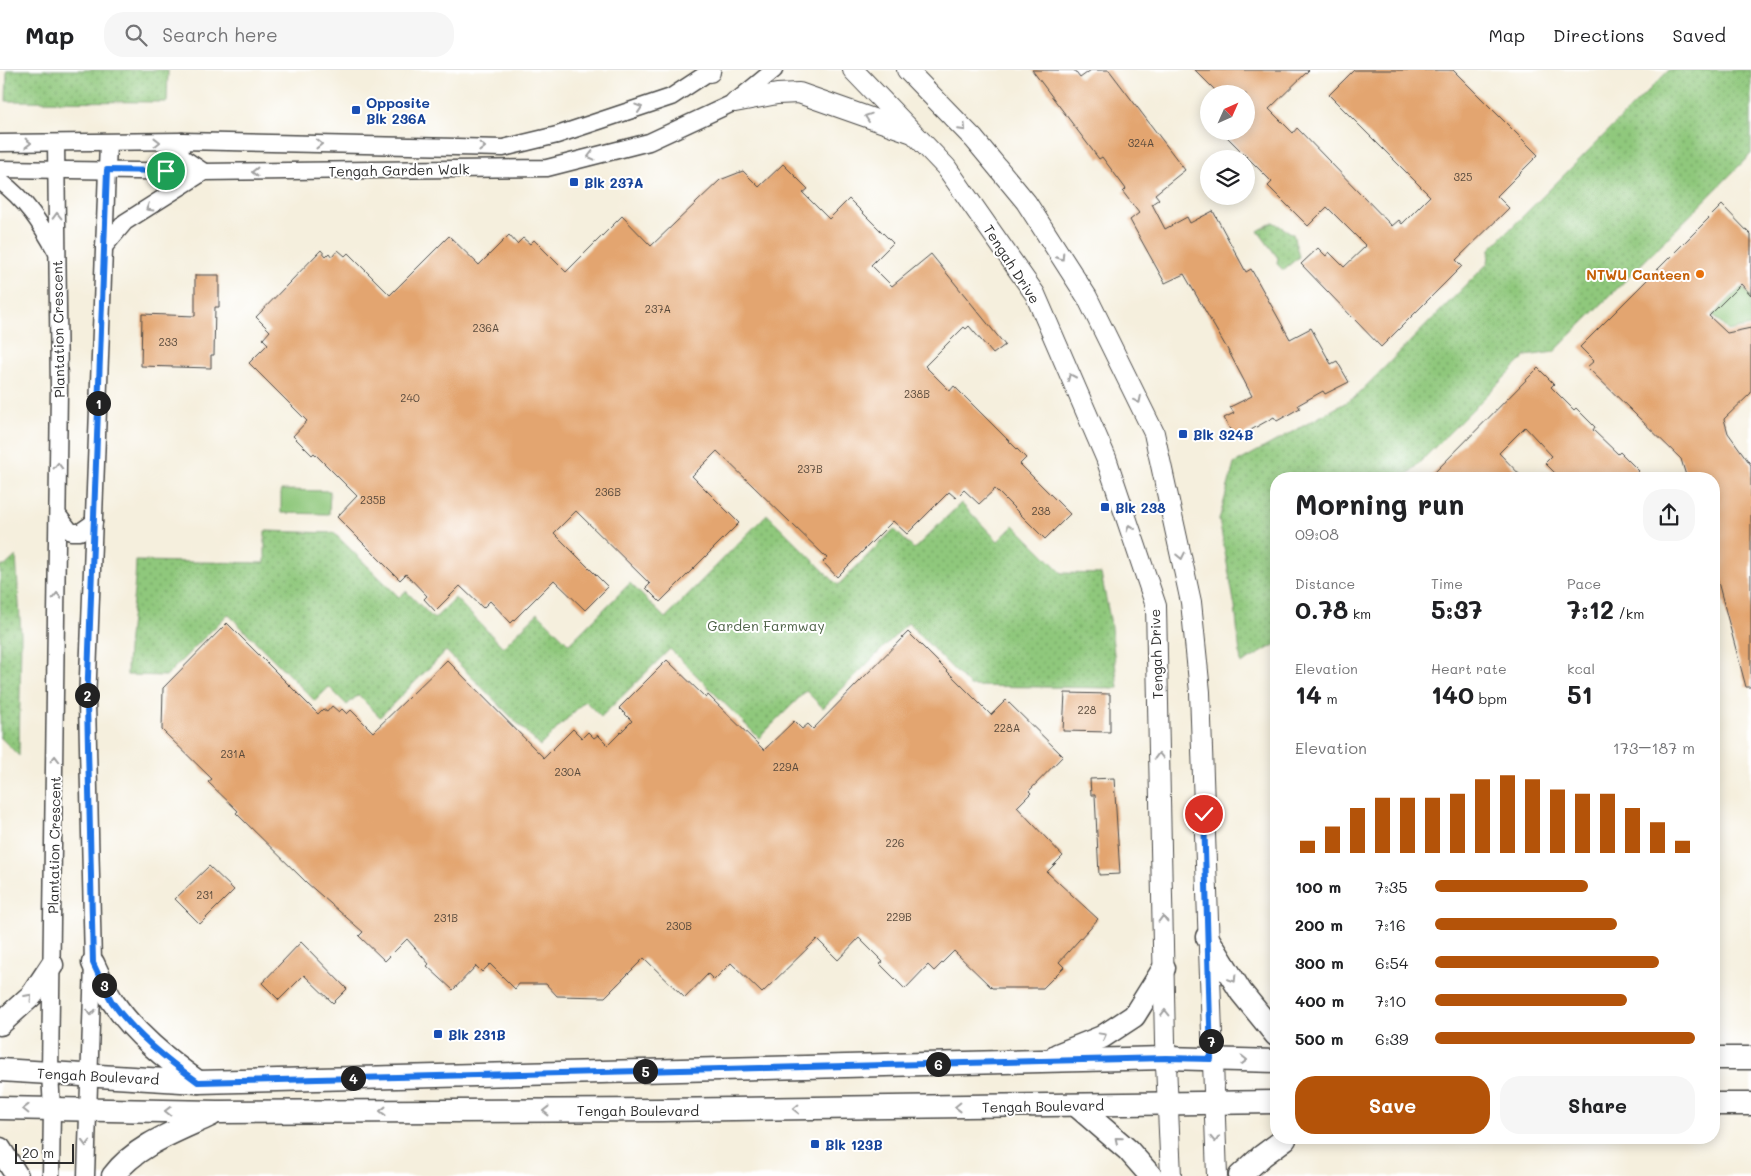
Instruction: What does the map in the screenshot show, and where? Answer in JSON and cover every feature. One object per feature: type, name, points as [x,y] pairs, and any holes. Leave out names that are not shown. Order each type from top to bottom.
[{"type":"main road","points":[[1207,937],[1241,992],[1270,1028]]},
{"type":"main road","points":[[93,963],[112,1002],[160,1055],[198,1082]]},
{"type":"main road","points":[[0,1024],[32,995],[52,965]]},
{"type":"main road","points":[[1042,1061],[1102,1037],[1134,1016],[1164,968]]},
{"type":"main road","name":"Tengah Boulevard","points":[[0,1070],[198,1082],[1166,1058],[1270,1060]]},
{"type":"main road","points":[[1720,1058],[1751,1058]]},
{"type":"main road","name":"Tengah Boulevard","points":[[0,1108],[216,1112],[1077,1106],[1270,1102]]},
{"type":"main road","points":[[1720,1104],[1751,1104]]},
{"type":"main road","points":[[1077,1106],[1128,1150],[1150,1176]]},
{"type":"main road","points":[[113,1176],[127,1160],[157,1140],[216,1112]]},
{"type":"main road","points":[[1240,1176],[1278,1144]]},
{"type":"main road","points":[[0,1149],[17,1176]]},
{"type":"street","name":"Tengah Garden Walk","points":[[0,169],[204,172],[547,168],[649,142],[735,102],[774,70]]},
{"type":"street","name":"Tengah Drive","points":[[853,70],[946,167],[1035,294],[1106,458],[1156,606],[1166,1058],[1171,1176]]},
{"type":"street","points":[[907,70],[974,139],[1026,202],[1087,297],[1154,433],[1191,602],[1200,692],[1211,1059],[1217,1176]]},
{"type":"street","points":[[919,70],[929,93]]},
{"type":"street","name":"Tengah Garden Walk","points":[[0,143],[182,141],[502,148],[557,135],[671,97],[711,71]]},
{"type":"street","points":[[735,102],[777,94],[799,93],[914,133]]},
{"type":"street","points":[[104,247],[125,222],[204,172],[180,156],[182,141]]},
{"type":"street","name":"Plantation Crescent","points":[[51,1176],[52,1109],[50,1073],[59,389],[56,143]]},
{"type":"street","points":[[86,1176],[93,963],[87,703],[108,143]]},
{"type":"street","points":[[0,181],[11,189],[36,216],[57,253]]},
{"type":"street","points":[[58,515],[71,532],[80,532],[94,522]]},
{"type":"green space","points":[[7,70],[168,70],[167,102],[6,101]]},
{"type":"green space","points":[[1669,70],[1751,70],[1751,154],[1554,352],[1526,356],[1410,472],[1270,472],[1270,647],[1241,664],[1235,607],[1219,520],[1234,464],[1354,398],[1488,263],[1490,249]]},
{"type":"green space","points":[[1273,222],[1293,234],[1299,257],[1283,270],[1277,264],[1278,258],[1258,231]]},
{"type":"green space","points":[[1742,287],[1751,297],[1751,326],[1728,331],[1713,315]]},
{"type":"green space","points":[[281,490],[330,491],[329,514],[281,513]]},
{"type":"green space","name":"Garden Farmway","points":[[961,503],[998,541],[1014,525],[1062,573],[1101,574],[1110,619],[1118,688],[970,686],[908,623],[823,708],[806,691],[759,738],[670,649],[601,717],[585,701],[540,746],[446,651],[380,717],[358,695],[347,705],[329,687],[315,701],[228,614],[166,676],[127,675],[136,561],[265,563],[265,531],[334,533],[399,597],[406,591],[434,619],[455,598],[503,647],[538,613],[569,644],[630,583],[665,618],[767,514],[838,585],[894,529],[914,549]]},
{"type":"green space","points":[[16,556],[21,635],[19,756],[0,737],[0,566],[5,566]]},
{"type":"building","points":[[1032,70],[1074,70],[1080,78],[1091,70],[1109,70],[1185,170],[1155,194],[1159,199],[1152,204],[1165,229],[1187,217],[1190,223],[1213,211],[1246,272],[1251,269],[1290,339],[1311,328],[1331,364],[1337,361],[1349,382],[1325,394],[1323,391],[1298,405],[1300,408],[1277,421],[1274,417],[1235,439],[1224,418],[1234,413],[1230,407],[1252,396],[1229,352],[1184,274],[1165,283],[1130,220],[1139,213],[1123,192],[1126,189],[1102,157],[1099,159]]},
{"type":"building","points":[[1195,70],[1309,70],[1269,109],[1293,133],[1297,128],[1392,226],[1399,220],[1402,224],[1430,196],[1329,95],[1354,70],[1453,70],[1538,155],[1497,196],[1509,208],[1456,260],[1462,266],[1381,347],[1301,264],[1318,248],[1326,256],[1329,252],[1344,267],[1366,246],[1327,207],[1308,226],[1268,186],[1272,182],[1255,165],[1255,150],[1240,150],[1230,140],[1255,140],[1255,85],[1210,85]]},
{"type":"building","points":[[783,164],[808,189],[803,193],[829,219],[849,199],[893,243],[871,265],[892,286],[931,254],[1005,345],[993,354],[969,326],[966,329],[964,327],[925,366],[950,391],[954,386],[1026,458],[1020,464],[1070,514],[1045,539],[995,489],[979,504],[964,490],[956,498],[949,492],[907,534],[893,521],[837,577],[823,562],[827,558],[717,451],[692,476],[739,523],[660,602],[646,588],[650,584],[576,511],[554,533],[608,587],[585,610],[554,580],[511,623],[490,601],[483,608],[460,586],[435,611],[424,599],[427,596],[406,574],[400,580],[337,517],[357,496],[314,453],[312,455],[293,436],[307,421],[249,363],[268,344],[263,339],[270,331],[256,317],[321,250],[326,256],[329,253],[332,257],[338,250],[345,256],[348,253],[390,295],[449,236],[479,265],[509,235],[517,244],[523,238],[530,244],[534,240],[566,272],[622,216],[651,246],[720,180],[743,171],[759,187]]},
{"type":"building","points":[[1722,205],[1751,235],[1751,295],[1741,284],[1709,316],[1727,333],[1751,328],[1751,393],[1724,419],[1728,433],[1751,465],[1751,687],[1746,687],[1720,590],[1720,472],[1685,472],[1681,459],[1587,367],[1594,361],[1580,347]]},
{"type":"building","points":[[195,275],[219,275],[219,307],[215,307],[214,355],[211,355],[211,368],[141,366],[142,314],[195,316]]},
{"type":"building","points":[[1538,368],[1554,384],[1551,387],[1574,410],[1576,408],[1595,427],[1593,430],[1618,454],[1620,452],[1639,471],[1554,472],[1545,463],[1552,456],[1525,427],[1499,453],[1517,472],[1435,472]]},
{"type":"building","points":[[227,623],[318,714],[323,709],[327,712],[332,706],[339,712],[342,709],[347,714],[351,710],[373,732],[447,660],[544,758],[573,729],[582,738],[588,732],[594,738],[598,735],[608,745],[632,721],[619,708],[667,660],[706,698],[708,695],[764,750],[794,721],[802,729],[808,724],[813,729],[908,632],[991,715],[1006,700],[1063,756],[1029,791],[1031,793],[1017,807],[1063,856],[1047,872],[1098,919],[1059,962],[1064,967],[1043,988],[992,988],[954,951],[934,971],[928,965],[905,989],[880,964],[883,962],[859,938],[838,960],[817,939],[762,993],[731,963],[714,980],[708,974],[685,998],[644,958],[605,997],[557,996],[546,984],[519,984],[515,989],[490,964],[482,972],[476,966],[453,990],[427,966],[429,964],[407,939],[385,961],[359,936],[363,932],[307,883],[236,813],[238,811],[208,782],[212,779],[162,730],[163,688]]},
{"type":"building","points":[[1065,693],[1110,694],[1110,732],[1063,731]]},
{"type":"building","points":[[1114,778],[1120,874],[1099,875],[1095,795],[1091,795],[1090,779]]},
{"type":"building","points":[[209,866],[234,890],[200,924],[175,899]]},
{"type":"building","points":[[301,942],[347,989],[333,1003],[304,975],[279,1000],[262,983]]},
{"type":"place","name":"Opposite Blk 236A","points":[[356,110]]},
{"type":"place","name":"Blk 237A","points":[[574,182]]},
{"type":"place","name":"NTWU Canteen","points":[[1700,274]]},
{"type":"place","name":"Blk 324B","points":[[1183,434]]},
{"type":"place","name":"Blk 238","points":[[1105,507]]},
{"type":"place","name":"Blk 231B","points":[[438,1034]]},
{"type":"place","name":"Blk 123B","points":[[815,1144]]},
{"type":"route","points":[[166,171],[107,170],[87,703],[93,963],[112,1002],[160,1055],[198,1082],[1166,1058],[1211,1059],[1204,814]]}]
